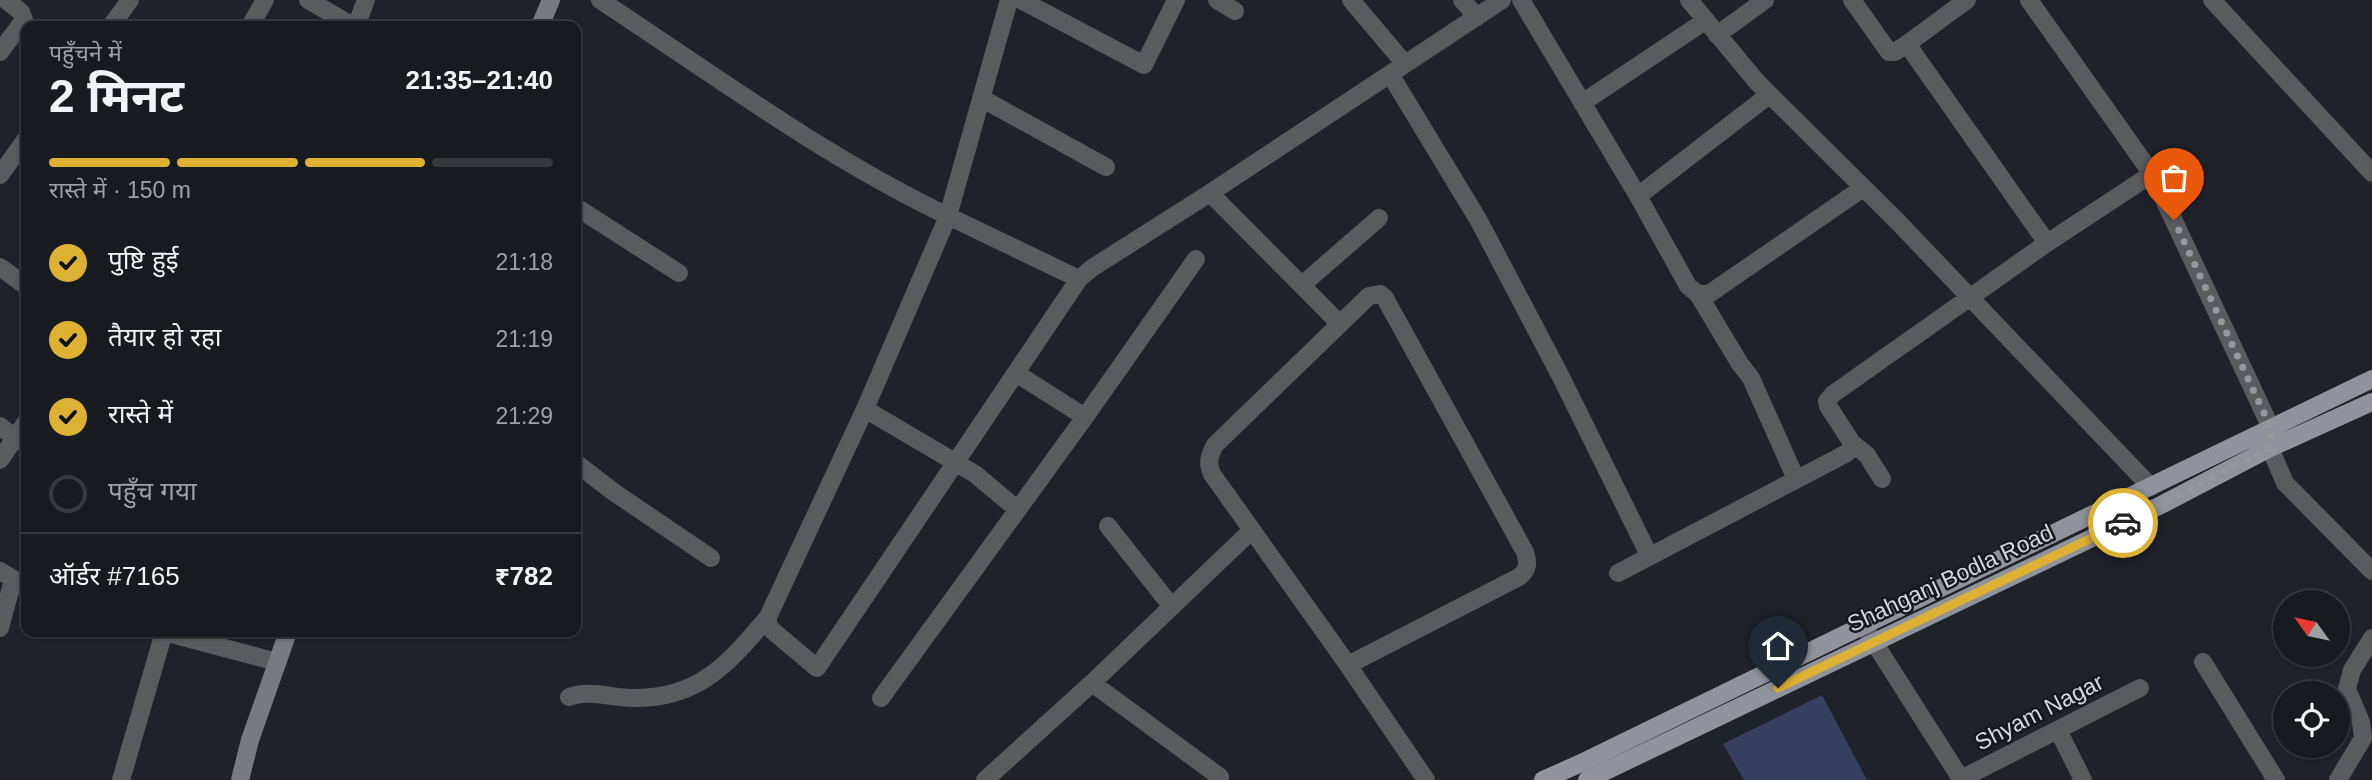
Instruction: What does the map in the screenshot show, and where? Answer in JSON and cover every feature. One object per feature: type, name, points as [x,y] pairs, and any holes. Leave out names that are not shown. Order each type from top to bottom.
[{"type":"main road","points":[[542,21],[551,0]]},
{"type":"main road","points":[[1543,780],[1607,761],[1863,625],[2372,379]]},
{"type":"main road","name":"Shahganj Bodla Road","points":[[1587,780],[1607,761],[1874,641],[2163,504],[2270,448],[2372,402]]},
{"type":"main road","points":[[240,780],[250,740],[286,637]]},
{"type":"street","points":[[6,0],[21,12],[23,21]]},
{"type":"street","points":[[115,21],[130,0]]},
{"type":"street","points":[[253,21],[265,0]]},
{"type":"street","points":[[308,0],[345,21]]},
{"type":"street","points":[[356,21],[366,0]]},
{"type":"street","points":[[600,0],[821,146],[892,189],[1079,279]]},
{"type":"street","points":[[569,697],[582,693],[651,698],[684,691],[708,679],[722,668],[768,617],[864,409],[948,216],[1009,0]]},
{"type":"street","points":[[1021,0],[1144,65],[1176,0]]},
{"type":"street","points":[[1217,0],[1235,11]]},
{"type":"street","points":[[1351,0],[1398,69],[1561,377],[1649,555]]},
{"type":"street","points":[[1462,0],[1476,17]]},
{"type":"street","points":[[768,617],[768,624],[773,631],[817,668],[1079,279],[1502,0]]},
{"type":"street","points":[[1521,0],[1638,196],[1688,286],[1698,294],[1755,386],[1796,479]]},
{"type":"street","points":[[1689,0],[1769,95],[1863,188],[2151,487]]},
{"type":"street","points":[[1582,103],[1765,0]]},
{"type":"street","points":[[1852,0],[1889,52],[1895,52],[1967,0]]},
{"type":"street","points":[[2029,0],[2152,174],[2271,428],[2270,448],[2285,483],[2372,571]]},
{"type":"street","points":[[2212,0],[2372,173]]},
{"type":"street","points":[[0,52],[21,24]]},
{"type":"street","points":[[1907,44],[2047,243]]},
{"type":"street","points":[[1638,196],[1769,95]]},
{"type":"street","points":[[981,98],[1107,167]]},
{"type":"street","points":[[0,175],[21,146]]},
{"type":"street","points":[[1882,479],[1867,454],[1852,443],[1828,407],[1829,398],[2047,243],[2152,174]]},
{"type":"street","points":[[1698,294],[1709,294],[1863,188]]},
{"type":"street","points":[[1210,192],[1340,324]]},
{"type":"street","points":[[581,209],[679,273]]},
{"type":"street","points":[[1302,285],[1379,218]]},
{"type":"street","points":[[881,698],[1196,259]]},
{"type":"street","points":[[0,267],[21,282]]},
{"type":"street","points":[[1348,665],[1519,577],[1528,564],[1525,552],[1385,298],[1373,294],[1215,445],[1208,465],[1426,780]]},
{"type":"street","points":[[1016,373],[1085,417]]},
{"type":"street","points":[[864,409],[992,486],[1018,510]]},
{"type":"street","points":[[0,426],[20,441],[0,460]]},
{"type":"street","points":[[1618,573],[1847,453],[1852,448],[1852,443]]},
{"type":"street","points":[[581,467],[711,558]]},
{"type":"street","points":[[1108,526],[1172,607]]},
{"type":"street","points":[[985,780],[1093,683],[1252,530]]},
{"type":"street","points":[[0,628],[13,579]]},
{"type":"street","name":"Shyam Nagar","points":[[1863,625],[1961,780],[2140,688]]},
{"type":"street","points":[[121,780],[163,637]]},
{"type":"street","points":[[183,637],[277,662]]},
{"type":"street","points":[[2338,780],[2363,738],[2361,722],[2347,689],[2352,670],[2372,638]]},
{"type":"street","points":[[2203,662],[2276,780]]},
{"type":"street","points":[[1093,683],[1220,777]]},
{"type":"street","points":[[2058,730],[2083,780]]},
{"type":"building","points":[[1822,695],[1867,780],[1744,780],[1723,744]]},
{"type":"way so far","points":[[2123,523],[2270,448],[2271,428],[2174,220]]},
{"type":"route","points":[[1778,688],[2123,523]]}]
